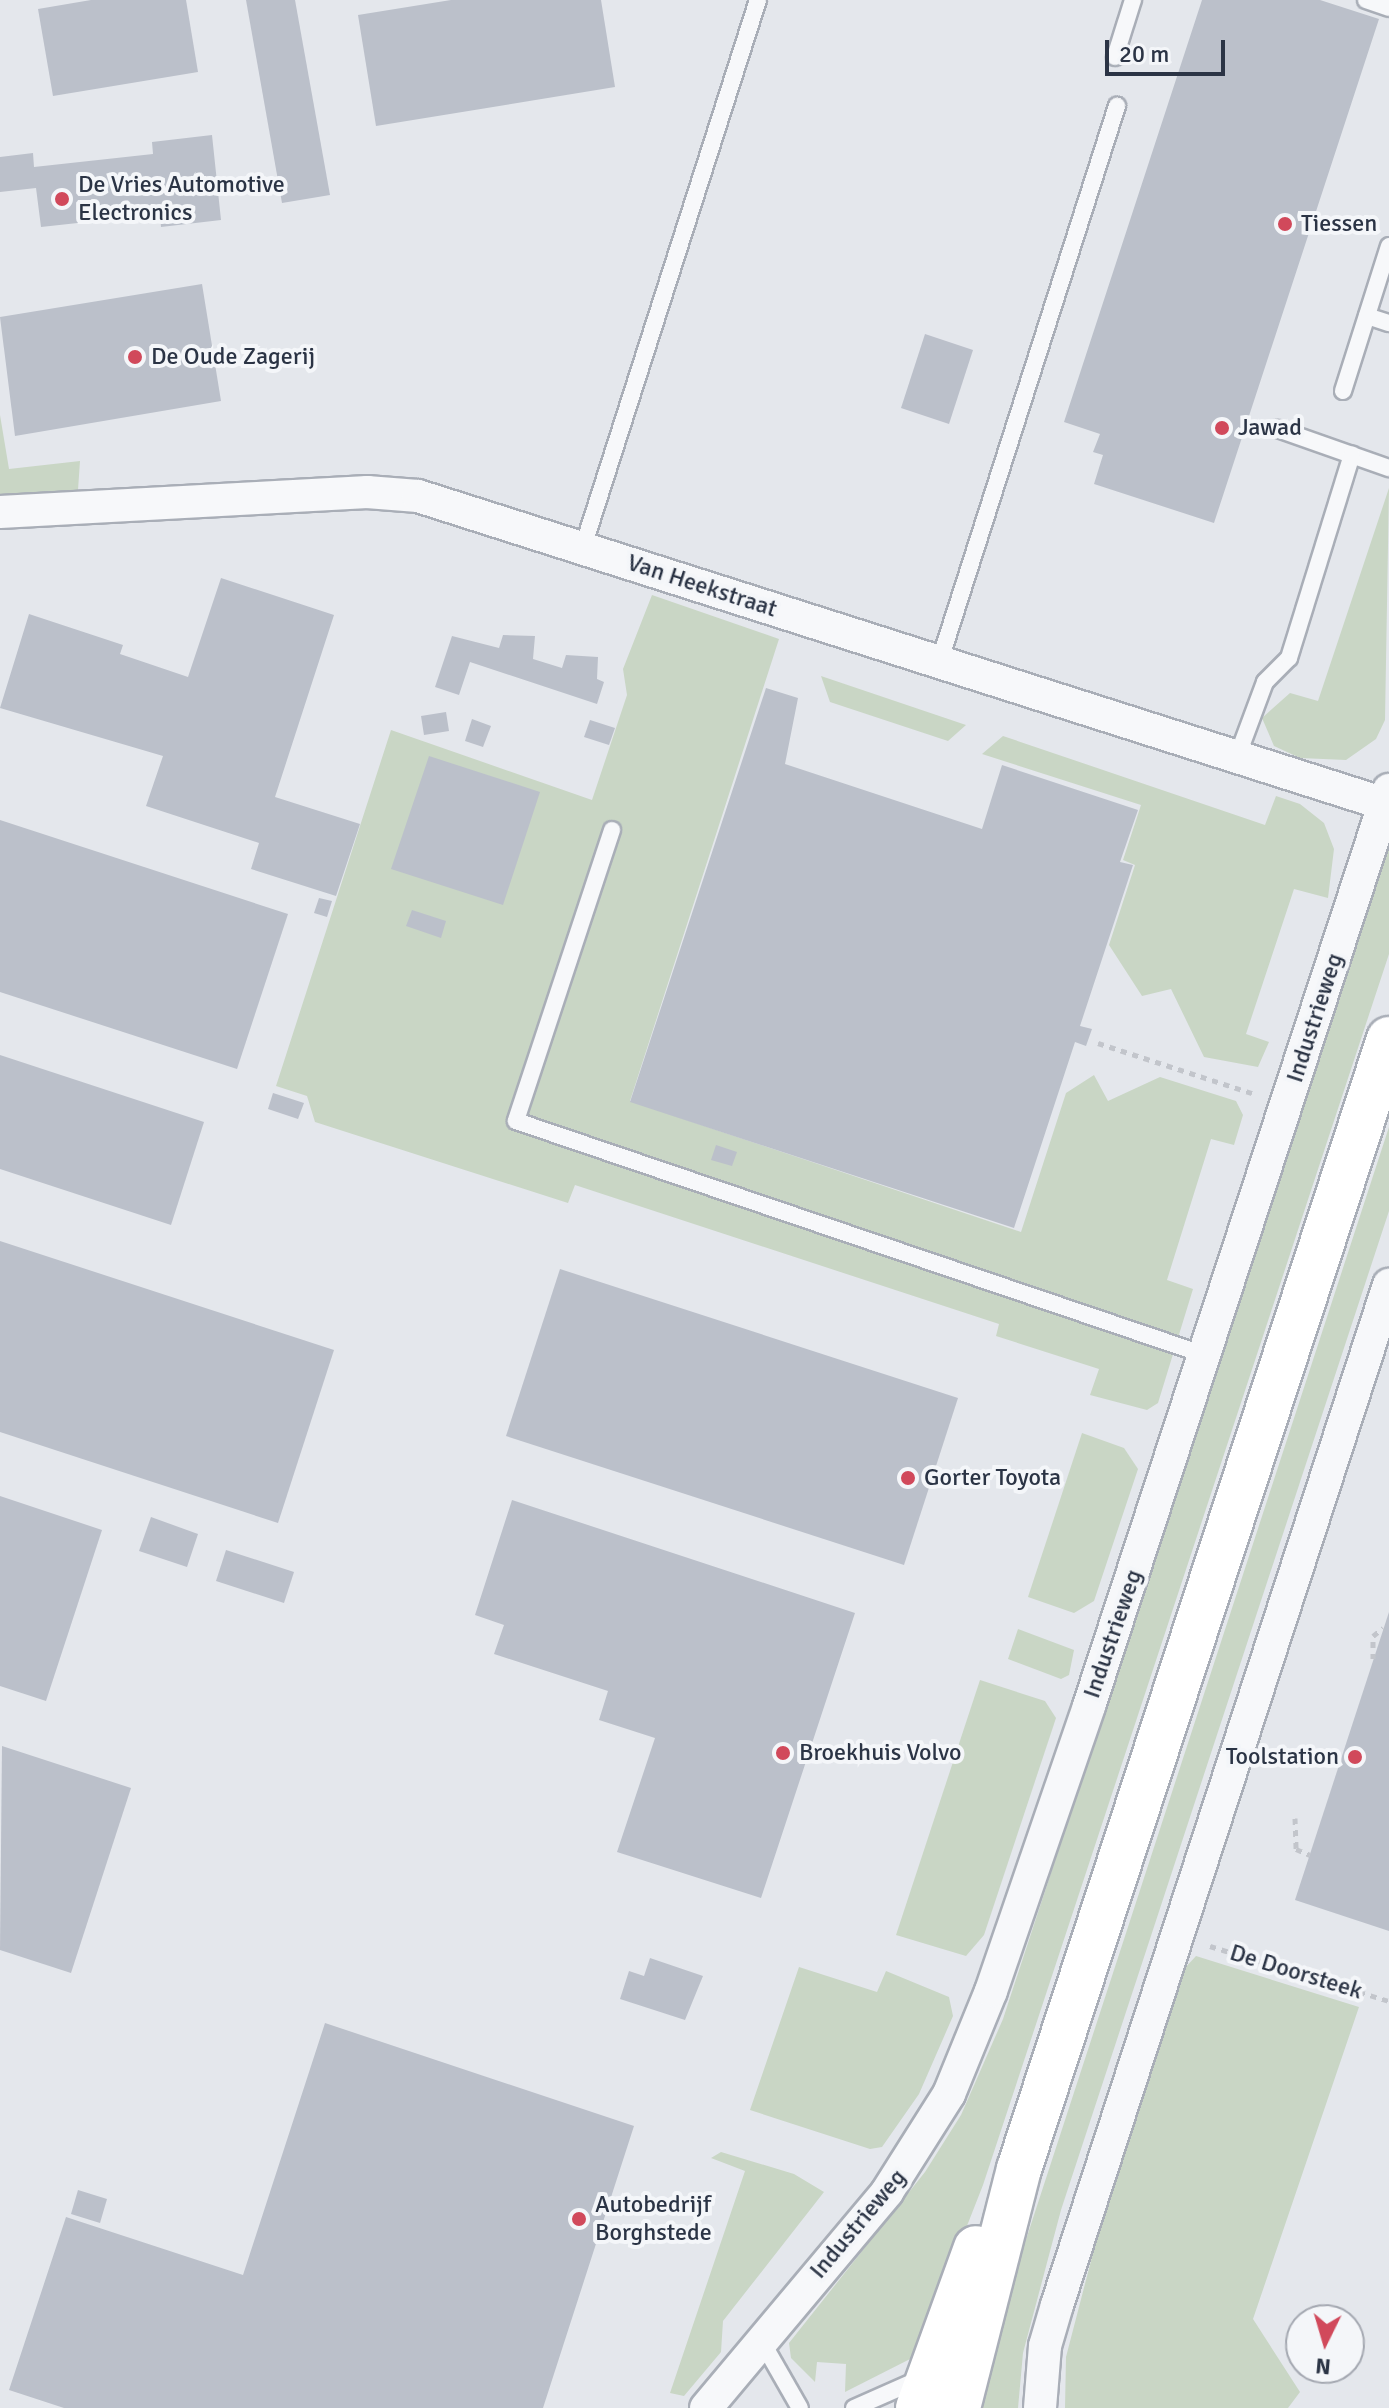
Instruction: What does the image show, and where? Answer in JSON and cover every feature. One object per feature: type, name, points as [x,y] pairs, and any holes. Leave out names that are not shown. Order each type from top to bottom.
[{"type":"main road","points":[[958,2408],[1019,2169],[1389,1039]]},
{"type":"main road","points":[[922,2392],[970,2260],[1019,2169]]},
{"type":"street","name":"Van Heekstraat","points":[[0,512],[379,492],[494,515],[1235,761],[1387,797]]},
{"type":"street","name":"Industrieweg","points":[[706,2408],[760,2338],[896,2181],[949,2094],[991,1991],[1205,1355],[1387,797]]},
{"type":"street","points":[[1040,2408],[1045,2346],[1057,2305],[1389,1285]]},
{"type":"lane","points":[[583,547],[758,0]]},
{"type":"lane","points":[[1115,57],[1133,0]]},
{"type":"lane","points":[[1366,0],[1389,8]]},
{"type":"lane","points":[[939,663],[1117,106]]},
{"type":"lane","points":[[1343,391],[1389,246]]},
{"type":"lane","points":[[1367,316],[1389,323]]},
{"type":"lane","points":[[1278,429],[1389,468]]},
{"type":"lane","points":[[1235,761],[1265,682],[1289,658],[1352,455]]},
{"type":"lane","points":[[612,830],[516,1121],[1205,1355]]},
{"type":"lane","points":[[760,2338],[800,2408]]},
{"type":"lane","points":[[854,2408],[922,2392]]},
{"type":"path","points":[[1098,1043],[1287,1105]]},
{"type":"path","points":[[1373,1659],[1373,1636],[1383,1628]]},
{"type":"path","points":[[1335,1750],[1341,1759]]},
{"type":"path","points":[[1295,1818],[1296,1849],[1310,1855]]},
{"type":"path","name":"De Doorsteek","points":[[1204,1944],[1389,2001]]},
{"type":"green space","points":[[0,415],[9,469],[80,461],[78,490],[0,496]]},
{"type":"green space","points":[[1389,488],[1385,720],[1376,739],[1346,760],[1300,758],[1274,746],[1262,718],[1290,693],[1318,701]]},
{"type":"green space","points":[[652,595],[779,639],[630,1101],[1021,1232],[1066,1093],[1094,1075],[1108,1101],[1160,1077],[1236,1101],[1243,1115],[1234,1145],[1211,1139],[1167,1280],[1193,1289],[1158,1403],[1147,1410],[1090,1395],[1099,1369],[996,1336],[999,1324],[575,1185],[568,1203],[315,1122],[307,1096],[276,1086],[391,730],[592,800],[627,695],[623,669]]},
{"type":"green space","points":[[821,676],[966,725],[948,741],[830,702]]},
{"type":"green space","points":[[1003,736],[1265,825],[1276,796],[1300,804],[1324,823],[1334,849],[1328,898],[1294,889],[1246,1034],[1269,1042],[1258,1067],[1204,1057],[1171,989],[1142,996],[1109,945],[1135,865],[1123,860],[1141,805],[982,754]]},
{"type":"green space","points":[[1389,844],[1389,954],[983,2185],[916,2356],[845,2392],[846,2364],[817,2362],[815,2382],[791,2358],[789,2343],[925,2172],[961,2115],[1003,2019]]},
{"type":"green space","points":[[1389,1127],[1389,1211],[1061,2210],[1023,2353],[1018,2408],[977,2408],[1005,2304]]},
{"type":"green space","points":[[1082,1433],[1124,1448],[1138,1469],[1094,1601],[1074,1613],[1028,1597]]},
{"type":"green space","points":[[1018,1629],[1074,1650],[1069,1675],[1061,1679],[1008,1659]]},
{"type":"green space","points":[[980,1680],[1045,1701],[1056,1718],[984,1935],[966,1956],[896,1935]]},
{"type":"green space","points":[[1196,1956],[1359,2007],[1253,2319],[1285,2369],[1285,2384],[1295,2384],[1300,2392],[1288,2408],[1065,2408],[1066,2357],[1099,2230],[1184,1969]]},
{"type":"green space","points":[[799,1967],[877,1992],[886,1971],[949,1997],[953,2016],[919,2094],[882,2147],[870,2149],[750,2110]]},
{"type":"green space","points":[[721,2152],[794,2174],[824,2192],[723,2321],[721,2352],[684,2396],[670,2393],[745,2171],[711,2158]]},
{"type":"building","points":[[91,0],[186,0],[198,72],[53,96],[38,9]]},
{"type":"building","points":[[246,0],[295,0],[330,195],[282,203]]},
{"type":"building","points":[[451,0],[601,0],[615,87],[376,126],[358,15]]},
{"type":"building","points":[[1202,0],[1320,0],[1379,19],[1214,523],[1094,484],[1103,455],[1093,452],[1100,434],[1064,422]]},
{"type":"building","points":[[212,135],[221,220],[161,227],[160,214],[41,227],[36,188],[0,192],[0,157],[33,153],[34,167],[153,154],[152,142]]},
{"type":"building","points":[[202,284],[221,401],[15,436],[0,317]]},
{"type":"building","points":[[925,334],[973,350],[949,424],[901,408]]},
{"type":"building","points":[[221,578],[334,615],[275,797],[360,824],[336,896],[251,869],[259,843],[146,806],[163,756],[0,708],[29,614],[123,645],[120,654],[188,677]]},
{"type":"building","points":[[503,635],[535,636],[533,659],[562,668],[566,655],[598,657],[597,679],[604,682],[597,704],[470,662],[459,695],[435,687],[452,636],[499,648]]},
{"type":"building","points":[[766,688],[798,698],[785,764],[982,829],[1002,765],[1138,810],[1120,862],[1133,865],[1080,1026],[1092,1029],[1086,1046],[1075,1042],[1014,1228],[630,1102]]},
{"type":"building","points":[[446,712],[449,731],[424,735],[421,716]]},
{"type":"building","points":[[472,719],[491,726],[483,747],[465,741]]},
{"type":"building","points":[[590,720],[615,728],[609,745],[584,737]]},
{"type":"building","points":[[429,756],[540,792],[503,905],[391,869]]},
{"type":"building","points":[[0,820],[288,914],[237,1069],[0,992]]},
{"type":"building","points":[[319,898],[332,901],[327,917],[314,913]]},
{"type":"building","points":[[412,910],[446,921],[441,938],[406,926]]},
{"type":"building","points":[[0,1055],[204,1122],[171,1225],[0,1169]]},
{"type":"building","points":[[273,1093],[304,1103],[298,1119],[268,1109]]},
{"type":"building","points":[[716,1145],[737,1152],[732,1166],[711,1160]]},
{"type":"building","points":[[0,1241],[334,1350],[278,1523],[0,1432]]},
{"type":"building","points":[[560,1269],[958,1398],[904,1565],[506,1436]]},
{"type":"building","points":[[0,1496],[102,1530],[46,1701],[0,1686]]},
{"type":"building","points":[[512,1500],[855,1613],[761,1898],[617,1852],[655,1738],[599,1720],[608,1691],[494,1654],[504,1625],[475,1615]]},
{"type":"building","points":[[151,1517],[198,1534],[187,1567],[139,1551]]},
{"type":"building","points":[[226,1550],[294,1572],[284,1603],[216,1581]]},
{"type":"building","points":[[1389,1612],[1389,1931],[1295,1900]]},
{"type":"building","points":[[2,1746],[131,1788],[71,1973],[0,1950]]},
{"type":"building","points":[[650,1958],[703,1976],[685,2020],[620,1999],[629,1971],[644,1976]]},
{"type":"building","points":[[325,2023],[634,2126],[543,2408],[64,2408],[9,2390],[66,2217],[243,2275]]},
{"type":"building","points":[[78,2190],[107,2199],[100,2223],[71,2214]]},
{"type":"place","name":"De Vries Automotive Electronics","points":[[62,199]]},
{"type":"place","name":"Tiessen","points":[[1285,224]]},
{"type":"place","name":"De Oude Zagerij","points":[[135,357]]},
{"type":"place","name":"Jawad","points":[[1222,428]]},
{"type":"place","name":"Gorter Toyota","points":[[908,1478]]},
{"type":"place","name":"Broekhuis Volvo","points":[[783,1753]]},
{"type":"place","name":"Toolstation","points":[[1355,1757]]},
{"type":"place","name":"Autobedrijf Borghstede","points":[[579,2219]]}]
